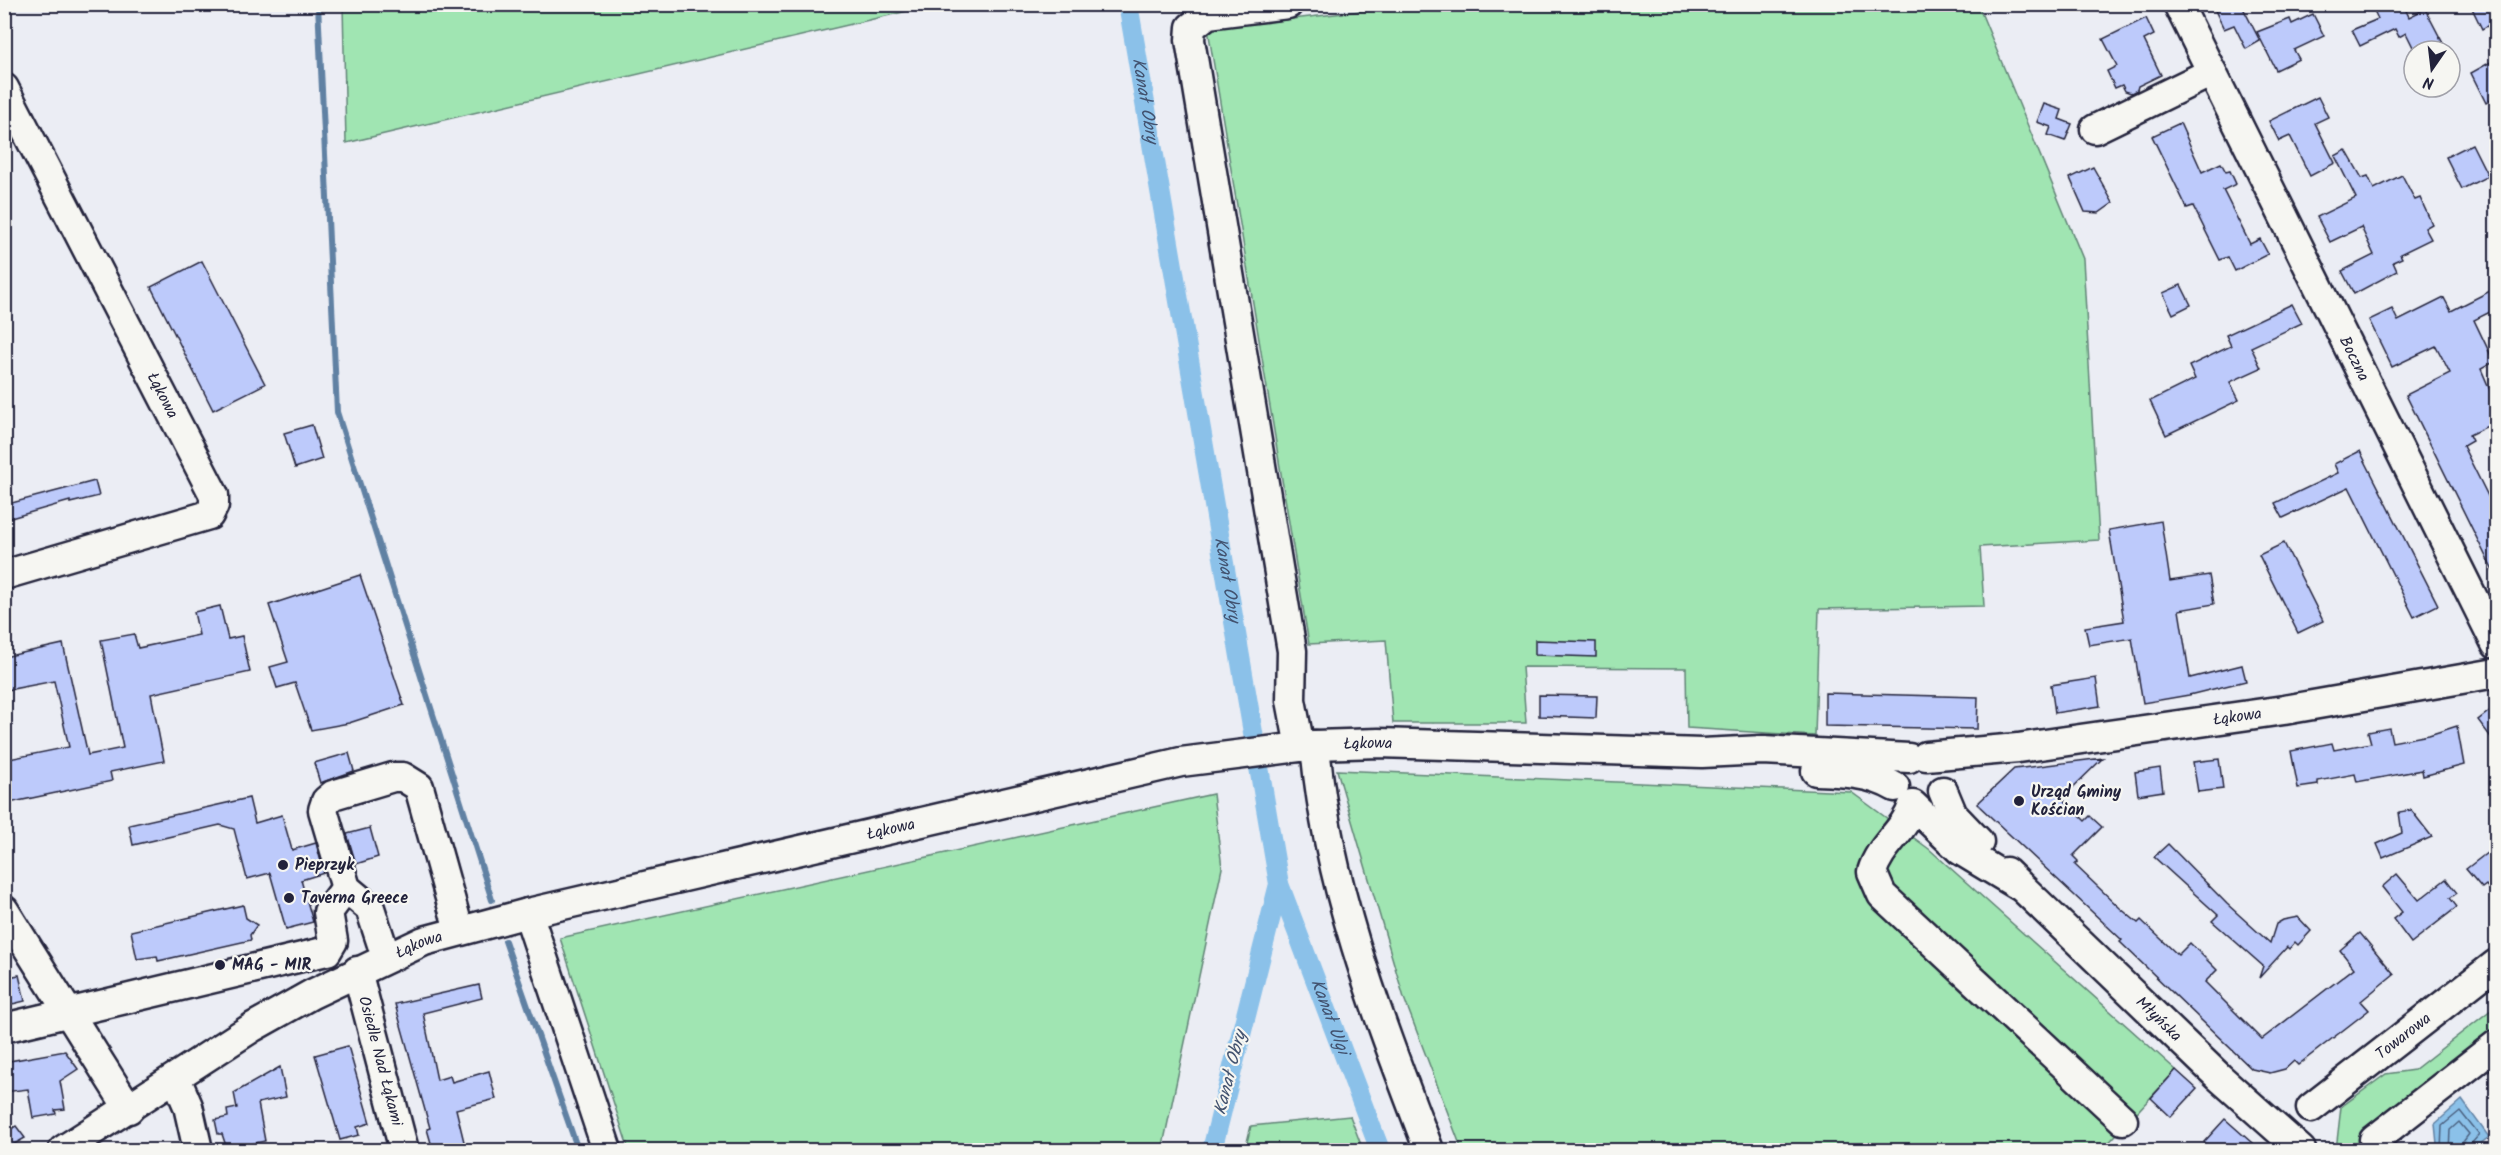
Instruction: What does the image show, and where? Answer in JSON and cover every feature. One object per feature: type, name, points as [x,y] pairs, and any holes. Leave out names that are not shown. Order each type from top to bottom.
[{"type":"street","points":[[1288,4],[1208,14],[1191,27],[1190,40],[1292,651],[1291,700],[1303,747],[1317,772],[1341,895],[1369,992],[1429,1150]]},
{"type":"street","name":"Boczna","points":[[2178,4],[2496,644]]},
{"type":"street","points":[[2095,129],[2212,72]]},
{"type":"street","name":"Łąkowa","points":[[4,88],[214,495],[214,505],[209,515],[4,575]]},
{"type":"street","name":"Łąkowa","points":[[63,1150],[253,1027],[312,994],[386,957],[459,930],[1181,762],[1303,747],[1379,742],[1702,753],[1763,750],[1918,757],[1976,754],[2284,710],[2496,673]]},
{"type":"street","name":"Łąkowa","points":[[1702,753],[1763,769],[1848,772],[1886,782],[1904,796]]},
{"type":"street","points":[[1904,796],[1930,803],[1976,754]]},
{"type":"street","points":[[1944,787],[1941,766],[1918,757],[1897,770],[1909,820],[1875,860],[1872,872],[1882,895],[2124,1119]]},
{"type":"street","points":[[386,957],[370,908],[346,888],[323,810],[326,801],[333,795],[393,777],[403,777],[419,787],[459,930]]},
{"type":"street","name":"Młyńska","points":[[1944,787],[1953,815],[2018,885],[2219,1077],[2301,1150]]},
{"type":"street","name":"Młyńska","points":[[1904,796],[1960,850],[2018,885]]},
{"type":"street","points":[[4,1028],[327,951],[333,941],[328,912],[346,888]]},
{"type":"street","points":[[4,910],[129,1109]]},
{"type":"street","points":[[528,913],[606,1150]]},
{"type":"street","name":"Towarowa","points":[[2311,1108],[2496,964]]},
{"type":"street","name":"Osiedle Nad Łąkami","points":[[357,972],[404,1150]]},
{"type":"street","points":[[2374,1140],[2496,1045]]},
{"type":"street","points":[[176,1078],[188,1106],[198,1150]]},
{"type":"green space","points":[[343,4],[933,5],[346,143]]},
{"type":"green space","points":[[1420,4],[1978,5],[2083,259],[2099,540],[1980,547],[1984,606],[1819,609],[1815,736],[1687,728],[1686,668],[1522,667],[1526,723],[1393,723],[1386,640],[1309,644],[1208,29]]},
{"type":"green space","points":[[1337,770],[1851,792],[1929,849],[2176,1070],[2102,1150],[1462,1150],[1404,998]]},
{"type":"green space","points":[[1213,794],[1222,868],[1162,1150],[629,1150],[560,938]]},
{"type":"green space","points":[[2496,1006],[2496,1039],[2357,1150],[2336,1150],[2341,1107],[2386,1074],[2414,1070]]},
{"type":"green space","points":[[1350,1116],[1363,1150],[1245,1150],[1251,1126]]},
{"type":"water","points":[[2462,1100],[2489,1137],[2472,1150],[2434,1150],[2437,1144],[2435,1124]]},
{"type":"building","points":[[2212,4],[2241,4],[2260,41],[2246,49],[2234,25],[2224,29]]},
{"type":"building","points":[[2371,4],[2403,4],[2409,17],[2425,9],[2441,39],[2409,39],[2406,33],[2399,37],[2395,29],[2360,46],[2352,30],[2378,19]]},
{"type":"building","points":[[2470,4],[2496,4],[2496,21],[2482,29]]},
{"type":"building","points":[[2313,14],[2324,36],[2294,50],[2299,59],[2276,70],[2257,32],[2290,19],[2292,24]]},
{"type":"building","points":[[2146,18],[2154,35],[2144,40],[2161,75],[2138,86],[2137,90],[2131,93],[2125,91],[2122,85],[2115,88],[2107,71],[2117,66],[2103,39]]},
{"type":"building","points":[[2496,59],[2496,97],[2486,103],[2471,73]]},
{"type":"building","points":[[2318,97],[2328,117],[2315,123],[2335,163],[2310,176],[2290,136],[2279,141],[2269,121]]},
{"type":"building","points":[[2044,104],[2062,110],[2059,119],[2072,124],[2065,141],[2048,135],[2051,127],[2037,122]]},
{"type":"building","points":[[2180,123],[2202,172],[2221,163],[2226,172],[2230,171],[2236,184],[2223,190],[2250,244],[2260,239],[2268,254],[2235,271],[2228,257],[2220,260],[2193,206],[2187,208],[2152,136]]},
{"type":"building","points":[[2472,144],[2488,176],[2462,189],[2446,157]]},
{"type":"building","points":[[2346,150],[2362,178],[2368,176],[2374,189],[2402,175],[2415,200],[2420,198],[2432,224],[2425,228],[2431,239],[2400,254],[2402,258],[2393,262],[2397,271],[2354,294],[2342,271],[2374,255],[2361,227],[2330,242],[2317,217],[2356,198],[2335,156]]},
{"type":"building","points":[[2093,167],[2113,203],[2099,213],[2085,212],[2070,178]]},
{"type":"building","points":[[202,261],[265,384],[213,410],[151,287]]},
{"type":"building","points":[[2181,285],[2191,305],[2173,314],[2163,293]]},
{"type":"building","points":[[2496,288],[2496,309],[2474,320],[2494,362],[2481,369],[2496,404],[2496,422],[2469,435],[2472,441],[2463,446],[2489,498],[2496,494],[2496,577],[2406,395],[2450,373],[2436,346],[2392,367],[2369,320],[2392,309],[2398,321],[2444,298],[2451,311]]},
{"type":"building","points":[[2292,304],[2302,323],[2251,347],[2261,368],[2230,382],[2239,400],[2166,435],[2150,401],[2195,379],[2189,366],[2231,346],[2226,335]]},
{"type":"building","points":[[312,425],[322,459],[295,468],[284,433]]},
{"type":"building","points":[[2360,451],[2438,605],[2414,617],[2349,487],[2283,518],[2275,503],[2338,473],[2334,464]]},
{"type":"building","points":[[95,481],[99,496],[70,503],[70,501],[4,520],[4,505]]},
{"type":"building","points":[[2161,521],[2170,581],[2209,575],[2214,604],[2179,610],[2190,678],[2242,665],[2246,681],[2143,703],[2132,638],[2089,645],[2085,627],[2124,621],[2109,530]]},
{"type":"building","points":[[2284,543],[2323,621],[2298,633],[2259,555]]},
{"type":"building","points":[[360,575],[404,705],[349,723],[311,730],[295,683],[277,688],[270,667],[288,662],[269,605]]},
{"type":"building","points":[[220,606],[228,639],[242,636],[250,672],[151,694],[164,761],[110,772],[112,781],[4,804],[4,760],[69,747],[54,681],[7,690],[4,657],[63,644],[88,755],[123,748],[101,640],[134,634],[138,648],[199,635],[194,612]]},
{"type":"building","points":[[1535,640],[1596,642],[1596,657],[1535,655]]},
{"type":"building","points":[[2096,678],[2100,706],[2055,713],[2051,685]]},
{"type":"building","points":[[1825,693],[1978,697],[1977,729],[1825,726]]},
{"type":"building","points":[[1539,695],[1597,696],[1596,718],[1539,716]]},
{"type":"building","points":[[2496,706],[2496,744],[2478,720]]},
{"type":"building","points":[[2457,726],[2464,765],[2423,776],[2422,770],[2357,782],[2355,774],[2318,781],[2318,785],[2298,788],[2291,751],[2332,743],[2334,750],[2371,743],[2368,732],[2389,728],[2392,742],[2429,735]]},
{"type":"building","points":[[349,753],[354,771],[320,783],[314,763]]},
{"type":"building","points":[[2103,758],[2062,798],[2085,821],[2090,816],[2102,827],[2073,856],[2078,861],[2075,865],[2120,908],[2138,923],[2141,920],[2178,955],[2190,943],[2217,970],[2205,982],[2262,1039],[2354,968],[2340,950],[2360,933],[2394,974],[2361,1001],[2369,1010],[2298,1065],[2294,1061],[2285,1069],[2270,1073],[2252,1069],[2120,942],[2122,940],[1977,804],[2014,769]]},
{"type":"building","points":[[2219,759],[2223,789],[2198,792],[2193,762]]},
{"type":"building","points":[[2160,768],[2163,791],[2138,795],[2135,772]]},
{"type":"building","points":[[249,798],[255,823],[282,815],[292,850],[316,843],[324,873],[301,880],[313,922],[286,929],[270,873],[247,879],[234,829],[220,825],[133,845],[129,825]]},
{"type":"building","points":[[2411,810],[2432,837],[2383,858],[2377,844],[2402,833],[2399,812]]},
{"type":"building","points":[[370,828],[378,857],[356,864],[347,834]]},
{"type":"building","points":[[2168,844],[2227,904],[2270,943],[2276,924],[2283,920],[2298,917],[2311,931],[2298,945],[2295,942],[2289,949],[2287,947],[2259,978],[2263,966],[2212,921],[2218,915],[2154,857]]},
{"type":"building","points":[[2496,846],[2496,898],[2486,885],[2482,888],[2466,869]]},
{"type":"building","points":[[2397,874],[2419,900],[2446,879],[2457,893],[2450,898],[2457,907],[2411,943],[2393,919],[2402,912],[2382,887]]},
{"type":"building","points":[[243,905],[246,918],[257,925],[250,935],[251,940],[158,961],[157,956],[137,959],[131,931]]},
{"type":"building","points":[[19,975],[25,1001],[4,1006],[4,978]]},
{"type":"building","points":[[479,985],[482,998],[423,1013],[437,1080],[450,1076],[452,1082],[489,1071],[496,1099],[456,1109],[466,1150],[433,1150],[427,1129],[430,1128],[395,1004]]},
{"type":"building","points":[[348,1046],[370,1123],[357,1127],[359,1135],[340,1140],[315,1055]]},
{"type":"building","points":[[65,1051],[78,1069],[60,1081],[65,1109],[55,1110],[56,1114],[33,1118],[28,1089],[4,1092],[4,1062]]},
{"type":"building","points":[[280,1067],[286,1097],[258,1103],[265,1141],[227,1149],[222,1134],[218,1134],[215,1120],[228,1117],[227,1110],[237,1108],[234,1093]]},
{"type":"building","points":[[2176,1070],[2197,1089],[2171,1117],[2151,1098]]},
{"type":"building","points":[[2225,1119],[2260,1150],[2214,1150],[2204,1142]]},
{"type":"building","points":[[16,1126],[25,1138],[4,1150],[4,1134]]},
{"type":"waterway","points":[[318,4],[337,412],[492,900]]},
{"type":"waterway","name":"Kanał Obry","points":[[1128,4],[1279,884],[1212,1150]]},
{"type":"waterway","name":"Kanał Ulgi","points":[[1279,884],[1380,1150]]},
{"type":"waterway","points":[[505,941],[578,1150]]},
{"type":"place","name":"Urząd Gminy Kościan","points":[[2019,801]]},
{"type":"place","name":"Pieprzyk","points":[[283,865]]},
{"type":"place","name":"Taverna Greece","points":[[289,898]]},
{"type":"place","name":"MAG - MIR","points":[[220,965]]}]
